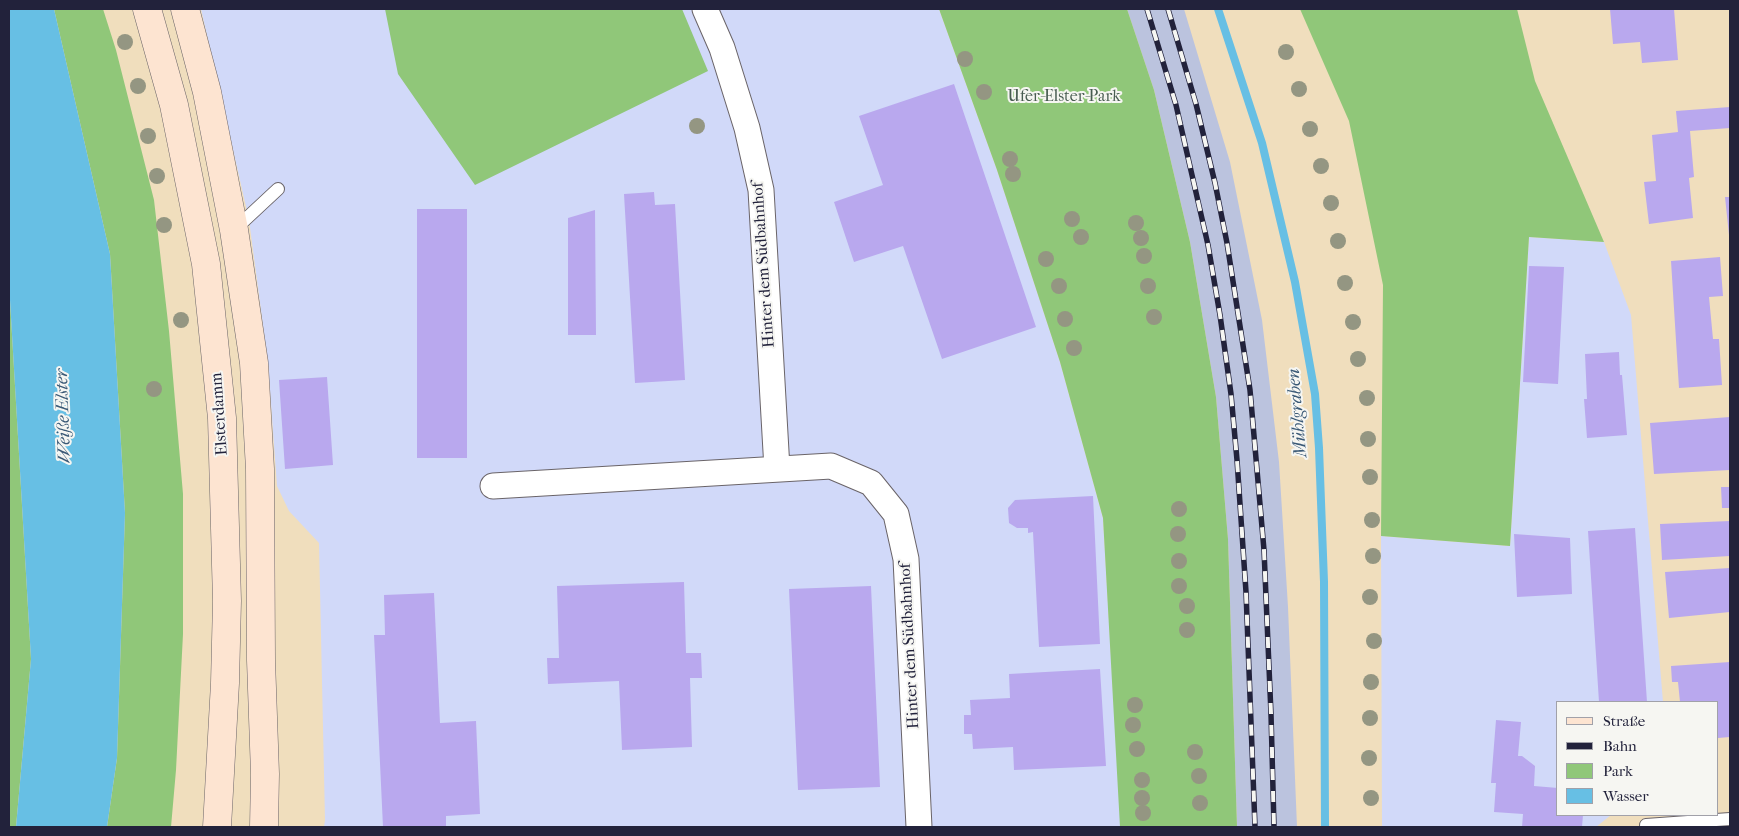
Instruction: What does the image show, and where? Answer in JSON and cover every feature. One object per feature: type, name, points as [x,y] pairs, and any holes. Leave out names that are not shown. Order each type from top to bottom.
[{"type":"main road","name":"Elsterdamm","points":[[147,9],[174,105],[206,264],[222,418],[227,601],[226,683],[217,827]]},
{"type":"main road","points":[[185,9],[207,92],[234,230],[254,363],[260,469],[261,660],[266,774],[264,827]]},
{"type":"street","name":"Hinter dem Südbahnhof","points":[[704,9],[722,48],[747,128],[761,190],[777,469]]},
{"type":"street","name":"Hinter dem Südbahnhof","points":[[493,486],[831,466],[871,483],[896,514],[906,559],[919,827]]},
{"type":"lane","points":[[234,230],[278,189]]},
{"type":"lane","points":[[1646,825],[1730,819]]},
{"type":"shaded area","points":[[201,9],[939,9],[997,170],[1060,362],[1103,518],[1121,827],[324,827],[319,543],[289,511],[277,486],[268,363],[249,220]]},
{"type":"shaded area","points":[[1127,9],[1184,9],[1230,162],[1262,320],[1279,462],[1288,607],[1297,827],[1237,827],[1228,539],[1216,397],[1190,242],[1154,90]]},
{"type":"shaded area","points":[[1529,237],[1604,242],[1631,315],[1663,701],[1556,701],[1556,816],[1610,816],[1596,827],[1382,827],[1381,536],[1510,546]]},
{"type":"green space","points":[[54,9],[103,9],[116,50],[154,200],[169,331],[183,494],[183,634],[171,827],[107,827],[117,758],[125,513],[110,254]]},
{"type":"green space","points":[[385,9],[682,9],[708,71],[475,185],[398,74]]},
{"type":"green space","name":"Ufer-Elster-Park","points":[[939,9],[1127,9],[1154,90],[1190,242],[1216,397],[1228,539],[1237,827],[1120,827],[1103,518],[1060,362],[997,170]]},
{"type":"green space","points":[[1300,9],[1517,9],[1535,81],[1604,242],[1529,237],[1510,546],[1381,536],[1383,285],[1349,121]]},
{"type":"green space","points":[[9,283],[31,659],[16,827],[9,827]]},
{"type":"water","name":"Weiße Elster","points":[[9,9],[54,9],[110,254],[125,513],[117,758],[107,827],[16,827],[31,659],[9,283]]},
{"type":"building","points":[[1610,9],[1674,9],[1678,60],[1642,63],[1640,42],[1613,44]]},
{"type":"building","points":[[954,84],[1036,327],[942,359],[903,246],[854,262],[834,202],[883,185],[859,116]]},
{"type":"building","points":[[1730,107],[1730,128],[1690,131],[1694,177],[1689,178],[1693,218],[1649,224],[1644,182],[1656,181],[1652,135],[1678,132],[1676,111]]},
{"type":"building","points":[[654,192],[655,205],[675,204],[685,380],[635,383],[624,194]]},
{"type":"building","points":[[1725,197],[1730,197],[1730,235],[1729,235]]},
{"type":"building","points":[[417,209],[467,209],[467,458],[417,458]]},
{"type":"building","points":[[595,210],[596,335],[568,335],[568,218]]},
{"type":"building","points":[[1720,257],[1723,296],[1709,297],[1713,339],[1719,339],[1722,385],[1679,388],[1671,261]]},
{"type":"building","points":[[1529,266],[1564,267],[1558,384],[1523,382]]},
{"type":"building","points":[[1619,352],[1627,435],[1587,438],[1584,399],[1587,399],[1585,354]]},
{"type":"building","points":[[327,377],[333,465],[285,469],[279,380]]},
{"type":"building","points":[[1730,417],[1730,470],[1654,474],[1650,423]]},
{"type":"building","points":[[1721,487],[1730,487],[1730,508],[1722,508]]},
{"type":"building","points":[[1093,496],[1100,644],[1039,647],[1033,532],[1028,533],[1028,528],[1017,528],[1009,523],[1008,508],[1015,500]]},
{"type":"building","points":[[1730,521],[1730,556],[1662,560],[1660,524]]},
{"type":"building","points":[[1635,528],[1647,701],[1599,701],[1588,531]]},
{"type":"building","points":[[1514,534],[1570,538],[1572,594],[1517,597]]},
{"type":"building","points":[[1730,568],[1730,612],[1669,618],[1665,572]]},
{"type":"building","points":[[684,582],[686,653],[701,653],[702,678],[690,678],[692,747],[622,750],[619,681],[548,684],[547,658],[559,658],[557,586]]},
{"type":"building","points":[[871,586],[880,787],[798,790],[789,589]]},
{"type":"building","points":[[434,593],[440,723],[476,721],[480,814],[446,816],[446,827],[383,827],[374,635],[385,635],[384,595]]},
{"type":"building","points":[[1730,662],[1730,737],[1719,738],[1719,701],[1680,701],[1678,682],[1672,682],[1671,666]]},
{"type":"building","points":[[1100,669],[1106,766],[1014,770],[1013,747],[973,749],[972,734],[964,734],[964,715],[971,715],[970,700],[1010,698],[1009,674]]},
{"type":"building","points":[[1496,720],[1521,722],[1518,756],[1522,756],[1535,766],[1534,786],[1556,788],[1556,816],[1583,816],[1582,827],[1522,827],[1523,814],[1494,812],[1496,783],[1491,783]]},
{"type":"waterway","name":"Mühlgraben","points":[[1218,9],[1262,143],[1295,282],[1315,394],[1324,582],[1325,827]]},
{"type":"railway","points":[[1147,9],[1176,105],[1208,245],[1231,394],[1246,592],[1255,827]]},
{"type":"railway","points":[[1168,9],[1196,104],[1215,183],[1227,243],[1250,390],[1264,550],[1274,827]]}]
